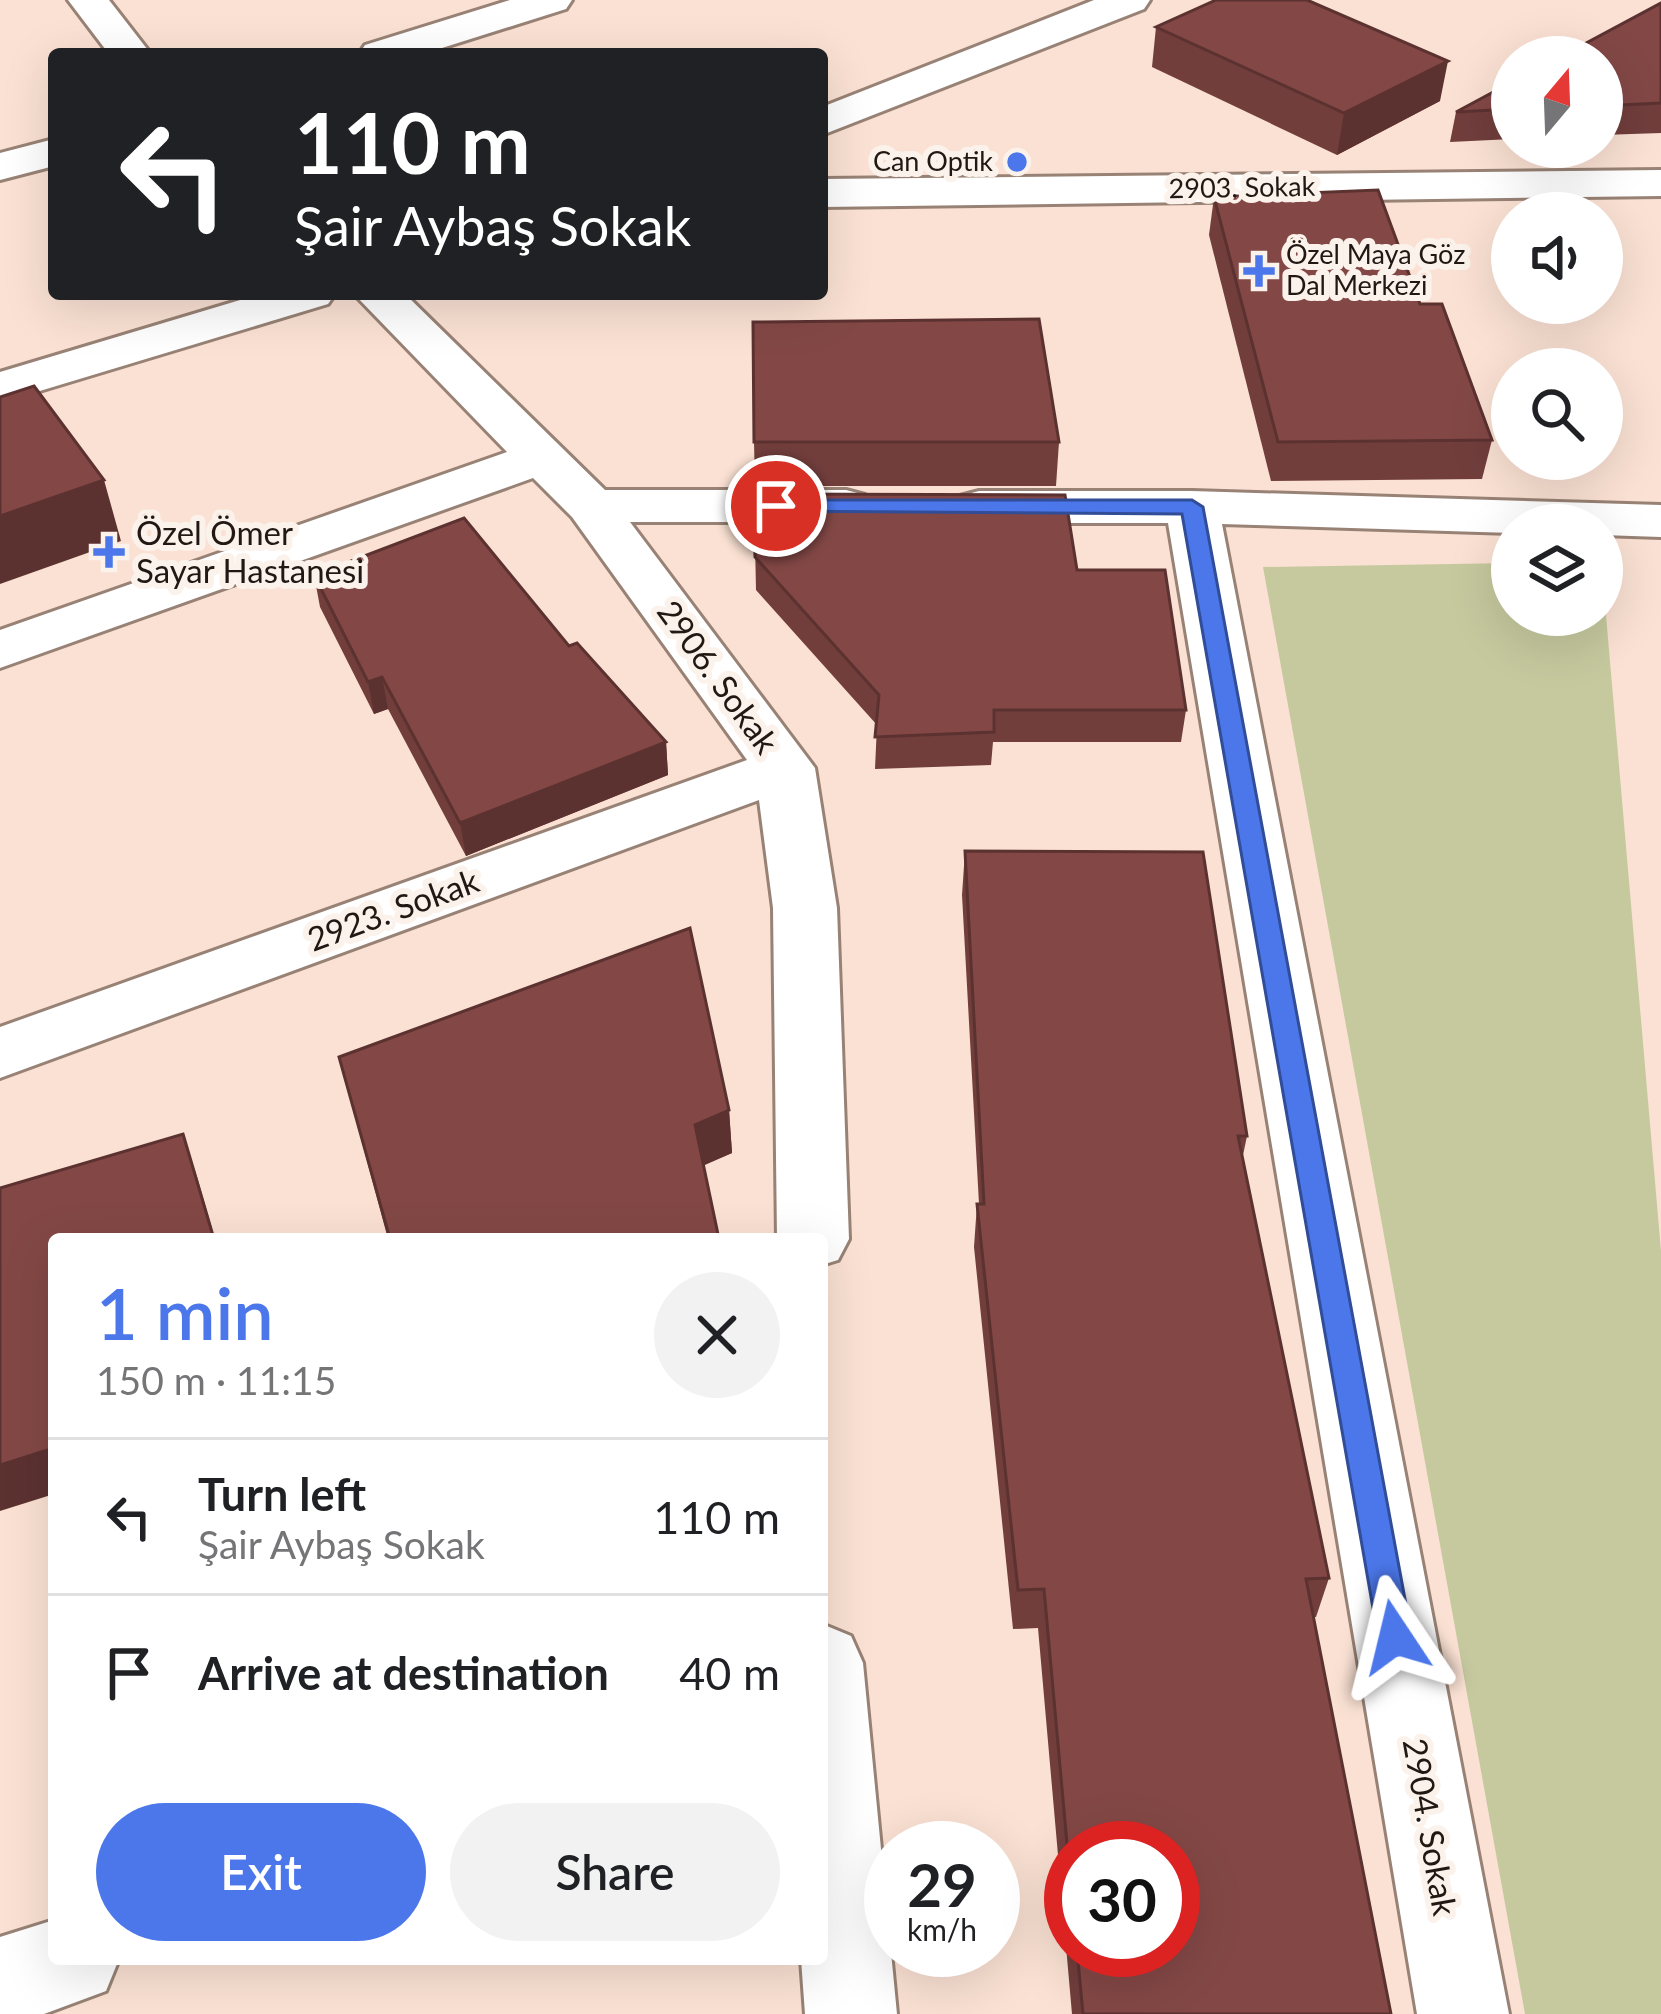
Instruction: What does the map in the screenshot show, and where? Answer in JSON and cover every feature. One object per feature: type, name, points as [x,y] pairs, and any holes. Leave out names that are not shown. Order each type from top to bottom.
[{"type":"street","points":[[88,0],[125,48]]},
{"type":"street","points":[[395,48],[494,8],[552,0]]},
{"type":"street","points":[[828,120],[1130,0]]},
{"type":"street","points":[[0,167],[48,154]]},
{"type":"street","name":"2903. Sokak","points":[[828,193],[1661,183]]},
{"type":"street","points":[[0,388],[291,300]]},
{"type":"street","name":"2906. Sokak","points":[[384,300],[591,506],[785,768],[806,908],[813,1233]]},
{"type":"street","points":[[0,650],[542,457]]},
{"type":"street","points":[[591,506],[1192,507],[1661,521]]},
{"type":"street","name":"2904. Sokak","points":[[1192,507],[1463,2014]]},
{"type":"street","name":"2923. Sokak","points":[[0,1053],[785,768]]},
{"type":"street","points":[[828,1768],[851,2014]]},
{"type":"street","points":[[0,1983],[56,1965]]},
{"type":"green space","points":[[1491,563],[1491,636],[1608,636],[1661,1251],[1661,2014],[1525,2014],[1263,567]]},
{"type":"building","points":[[1216,0],[1307,0],[1448,61],[1344,113],[1156,27]]},
{"type":"building","points":[[1661,3],[1661,103],[1623,105],[1623,36],[1599,36]]},
{"type":"building","points":[[1491,93],[1491,110],[1456,112]]},
{"type":"building","points":[[1378,190],[1420,304],[1442,304],[1491,440],[1278,442],[1214,197]]},
{"type":"building","points":[[1039,319],[1059,442],[754,442],[753,322]]},
{"type":"building","points":[[34,386],[104,480],[0,516],[0,397]]},
{"type":"building","points":[[754,494],[1065,495],[1077,570],[1165,570],[1186,710],[994,710],[994,732],[875,737],[879,695],[755,557]]},
{"type":"building","points":[[464,518],[569,646],[577,643],[666,742],[460,823],[382,677],[368,682],[314,575]]},
{"type":"building","points":[[965,851],[1203,852],[1247,1136],[1238,1136],[1329,1578],[1306,1579],[1391,2014],[1083,2014],[1080,1977],[1200,1977],[1200,1821],[1065,1821],[1044,1589],[1018,1590],[977,1204],[984,1204]]},
{"type":"building","points":[[690,928],[729,1110],[695,1125],[718,1233],[388,1233],[339,1057]]},
{"type":"building","points":[[183,1134],[212,1233],[48,1233],[48,1450],[0,1465],[0,1188]]},
{"type":"place","name":"Can Optik","points":[[1017,162]]},
{"type":"place","name":"Özel Maya Göz Dal Merkezi","points":[[1259,271]]},
{"type":"place","name":"Özel Ömer Sayar Hastanesi","points":[[109,552]]},
{"type":"route","points":[[776,506],[1192,507],[1395,1637]]}]
